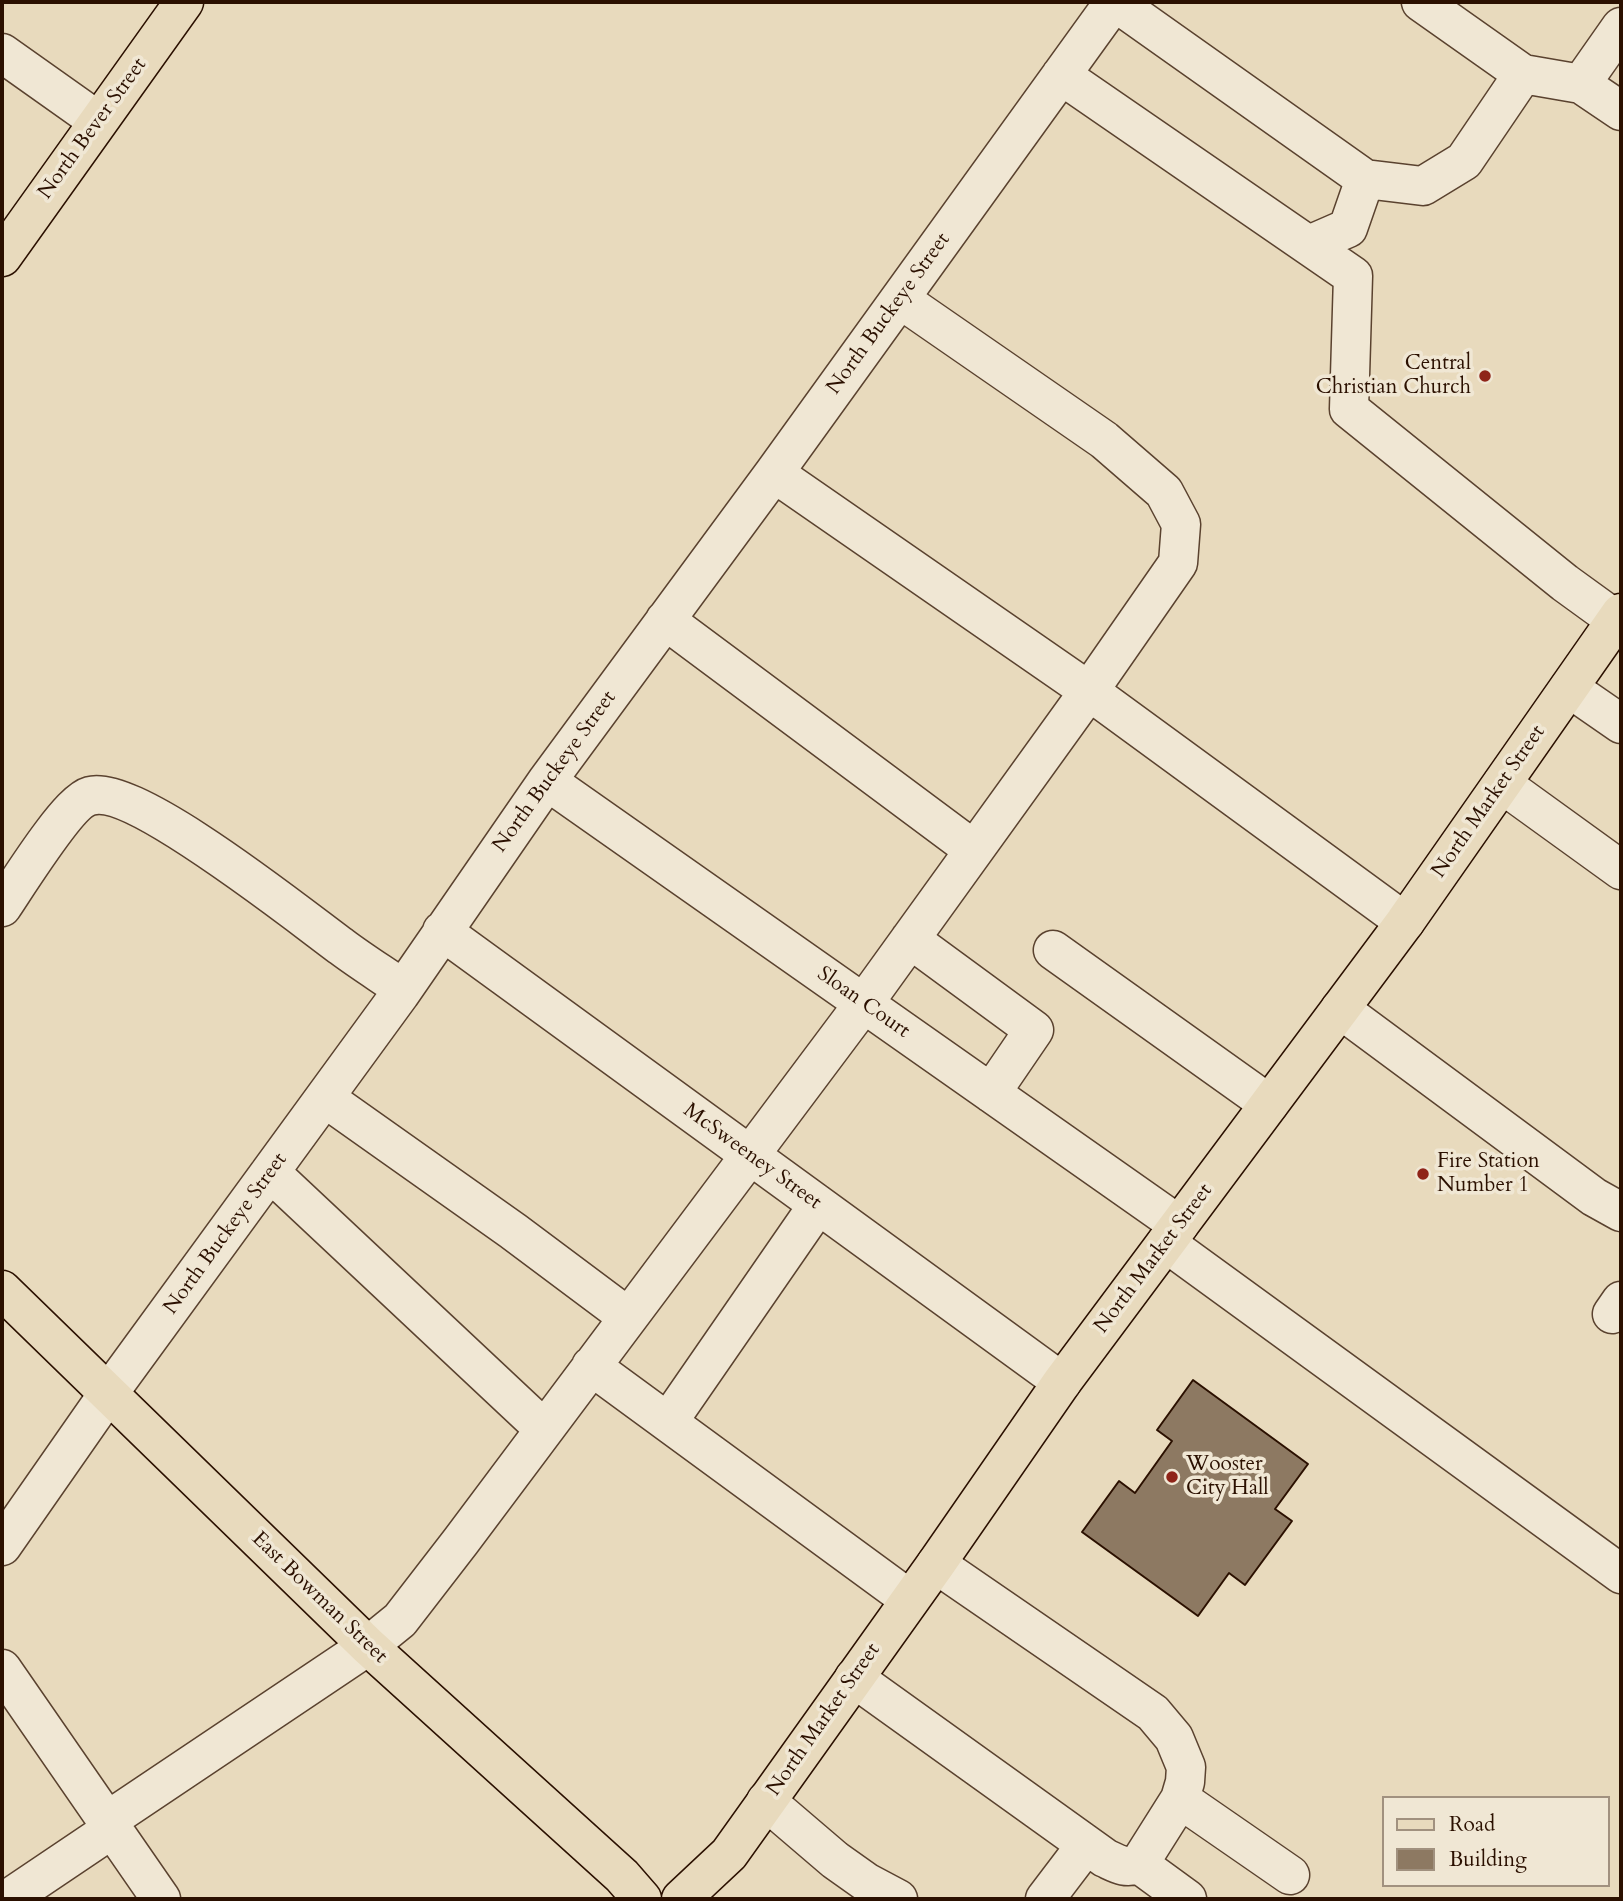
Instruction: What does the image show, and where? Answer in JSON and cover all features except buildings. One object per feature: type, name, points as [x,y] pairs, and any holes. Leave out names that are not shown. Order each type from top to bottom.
[{"type":"main road","name":"North Bever Street","points":[[2,257],[184,2]]},
{"type":"main road","name":"North Market Street","points":[[681,1899],[729,1854],[1062,1382],[1405,922],[1619,616]]},
{"type":"main road","name":"East Bowman Street","points":[[2,1290],[368,1646],[622,1876],[642,1899]]},
{"type":"street","points":[[1114,2],[1365,179],[1423,186],[1464,162],[1523,74]]},
{"type":"street","name":"North Buckeye Street","points":[[2,1546],[108,1394],[403,989],[547,781],[774,473],[1114,2]]},
{"type":"street","points":[[1421,2],[1523,74],[1581,84],[1621,111]]},
{"type":"street","points":[[1581,84],[1621,27]]},
{"type":"street","points":[[2,53],[98,121]]},
{"type":"street","points":[[1061,75],[1353,276],[1349,409],[1564,583],[1619,616]]},
{"type":"street","points":[[1309,245],[1348,228],[1365,179]]},
{"type":"street","points":[[8,1899],[109,1825],[368,1646],[400,1620],[864,1003],[1178,563],[1181,524],[1164,492],[1104,440],[900,299]]},
{"type":"street","points":[[774,473],[1089,691],[1405,922]]},
{"type":"street","points":[[666,620],[974,850]]},
{"type":"street","points":[[1569,688],[1621,724]]},
{"type":"street","name":"Sloan Court","points":[[547,781],[991,1093],[1621,1574]]},
{"type":"street","points":[[1502,784],[1621,870]]},
{"type":"street","points":[[2,907],[62,819],[78,802],[90,796],[115,797],[187,836],[256,881],[343,948],[403,989]]},
{"type":"street","name":"McSweeney Street","points":[[442,931],[1062,1382]]},
{"type":"street","points":[[910,939],[1034,1030],[991,1093]]},
{"type":"street","points":[[1053,950],[1269,1104]]},
{"type":"street","points":[[1340,1009],[1594,1197],[1621,1212]]},
{"type":"street","points":[[325,1098],[513,1231],[628,1317]]},
{"type":"street","points":[[270,1172],[544,1429]]},
{"type":"street","points":[[668,1422],[818,1205]]},
{"type":"street","points":[[591,1366],[909,1599]]},
{"type":"street","points":[[854,1678],[1105,1858],[1123,1867],[1139,1864],[1180,1800],[1185,1783],[1186,1767],[1174,1738],[1153,1713],[936,1564]]},
{"type":"street","points":[[2,1669],[161,1899]]},
{"type":"street","points":[[1180,1800],[1290,1875]]},
{"type":"street","points":[[766,1801],[835,1860],[866,1882],[898,1899]]},
{"type":"street","points":[[1045,1899],[1086,1845]]},
{"type":"street","points":[[1139,1864],[1187,1899]]},
{"type":"place","name":"Central Christian Church","points":[[1485,376]]},
{"type":"place","name":"Fire Station Number 1","points":[[1423,1174]]},
{"type":"place","name":"Wooster City Hall","points":[[1172,1477]]}]
